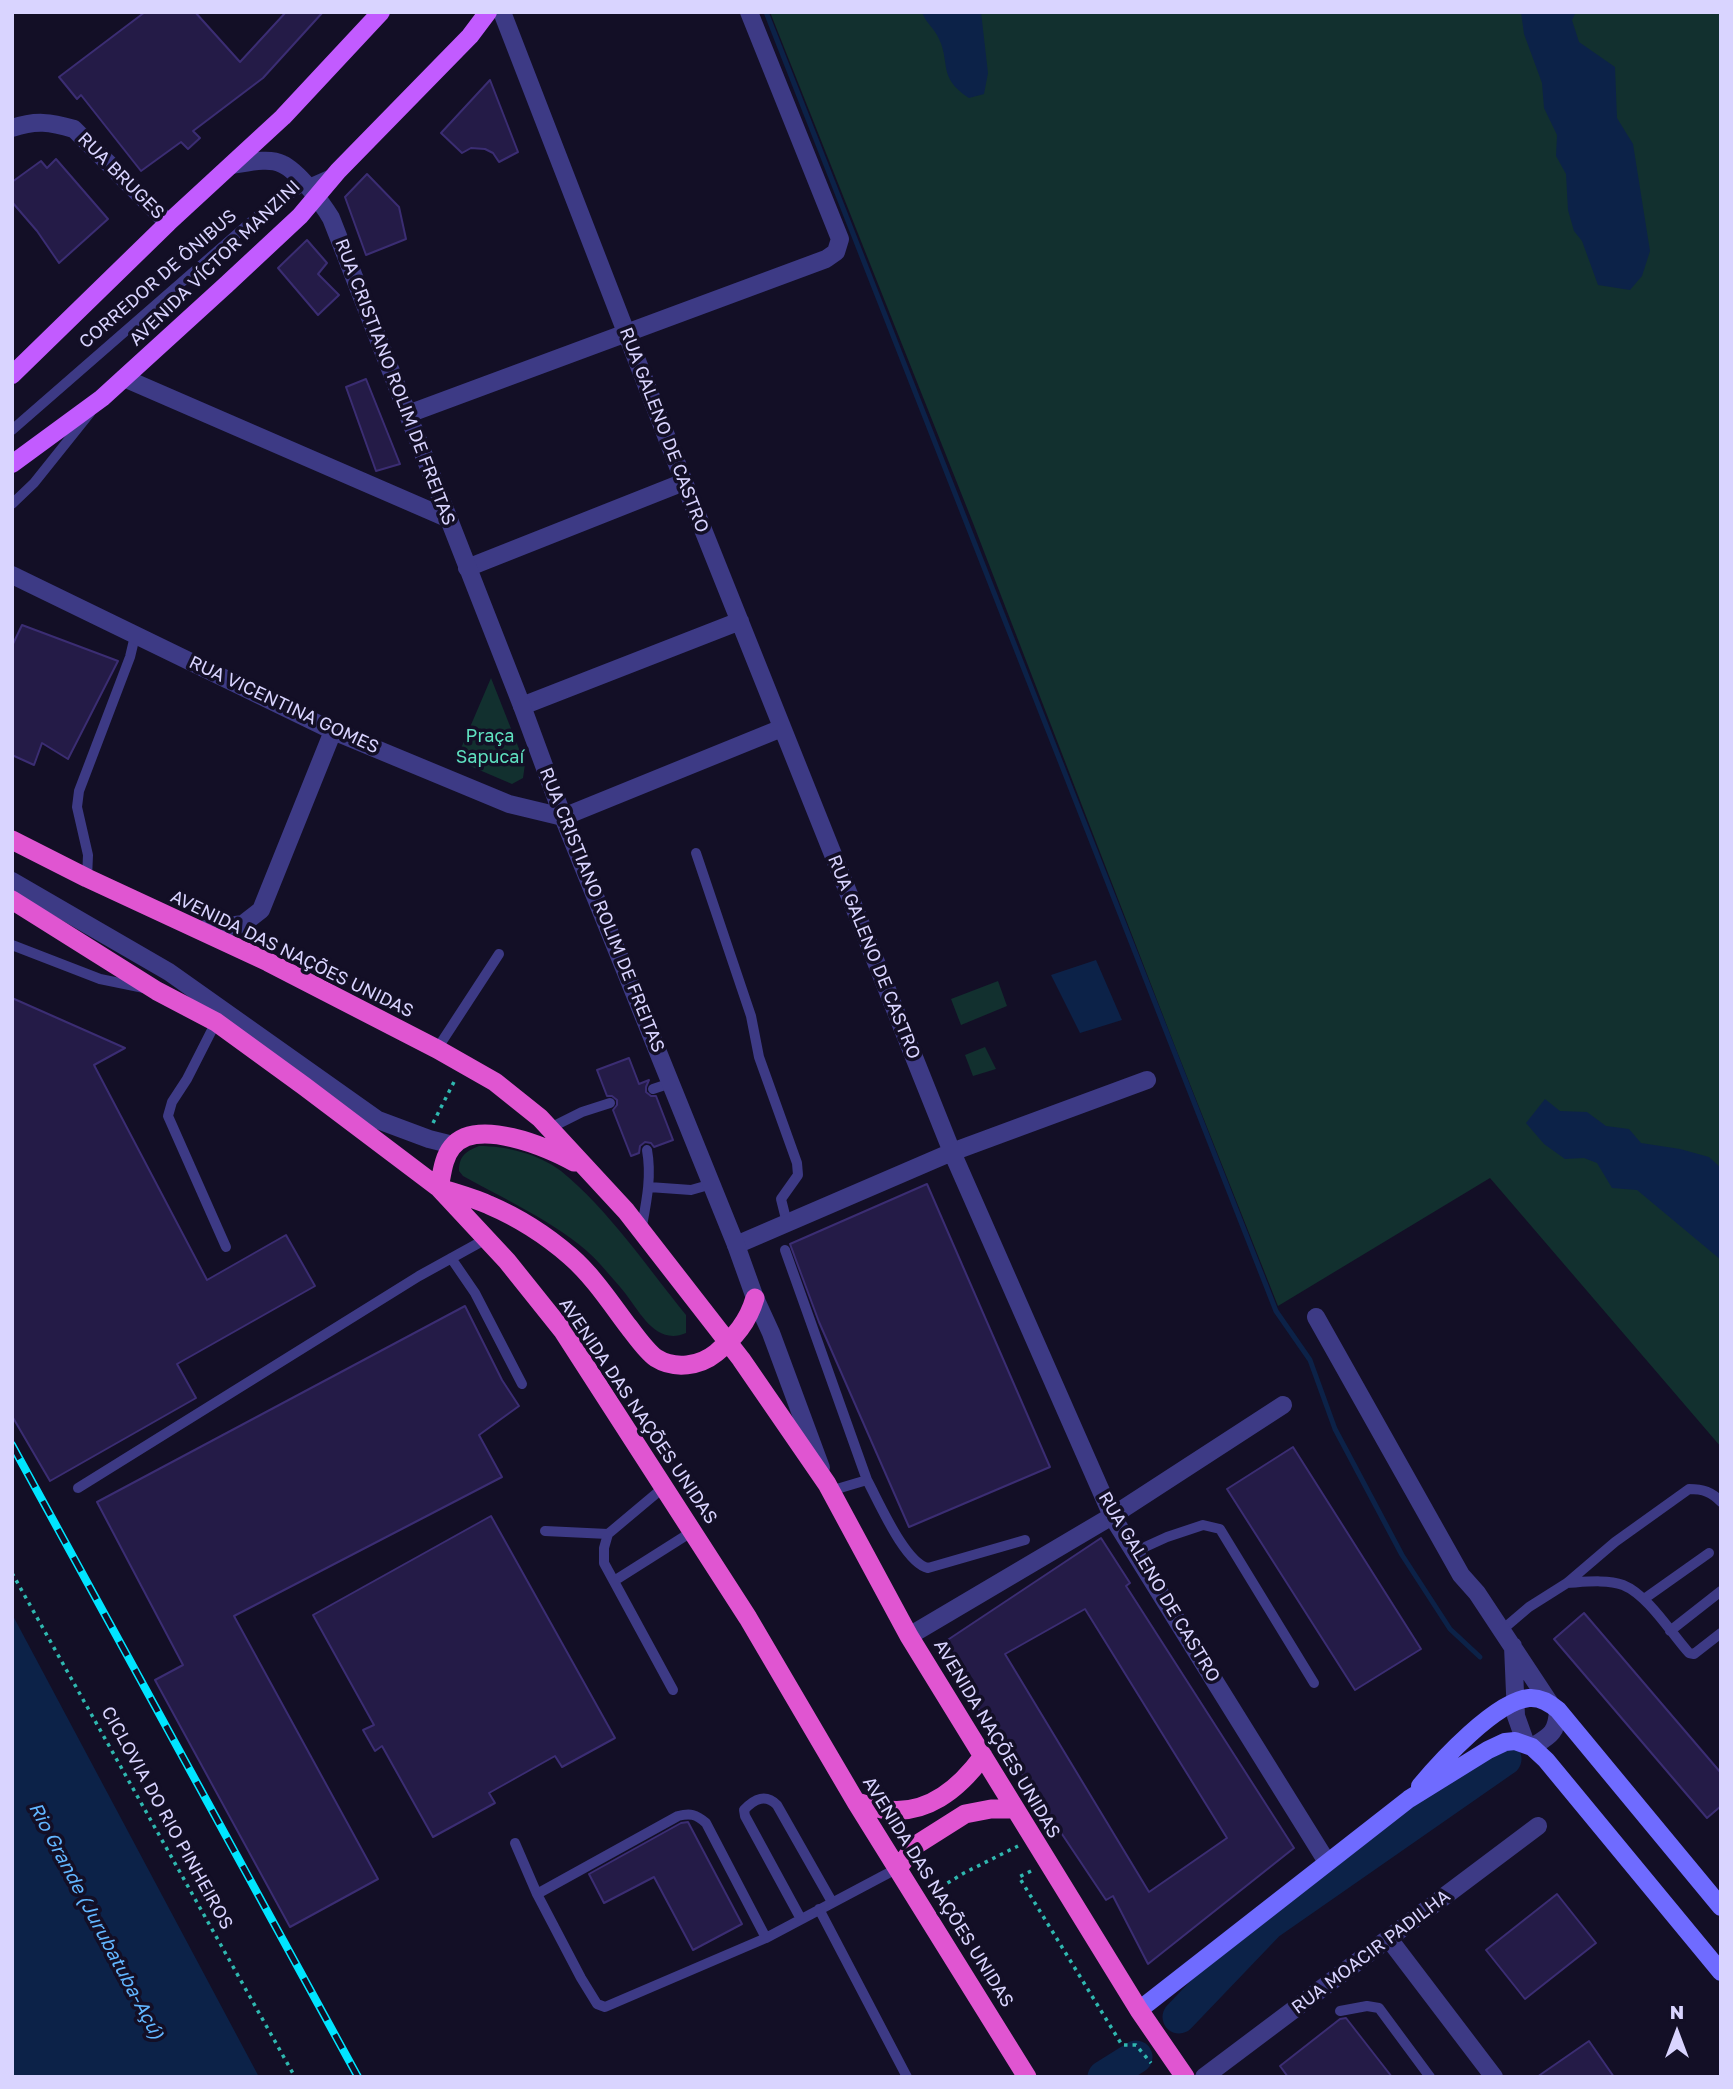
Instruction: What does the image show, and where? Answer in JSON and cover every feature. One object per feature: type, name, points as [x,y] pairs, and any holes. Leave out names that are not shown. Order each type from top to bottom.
[{"type":"highway","name":"AVENIDA DAS NAÇÕES UNIDAS","points":[[12,840],[86,878],[268,962],[495,1082],[550,1128],[641,1231],[728,1343],[828,1488]]},
{"type":"highway","name":"AVENIDA DAS NAÇÕES UNIDAS","points":[[12,900],[157,991],[216,1022],[439,1188],[486,1238],[563,1331],[693,1531],[748,1618],[856,1802],[1027,2077]]},
{"type":"highway","points":[[590,1171],[555,1151],[523,1139],[493,1135],[466,1137],[453,1145],[444,1161],[439,1188],[489,1205],[528,1227],[569,1256],[594,1280],[635,1335],[656,1358],[668,1363],[695,1365],[706,1361],[728,1343],[750,1315],[755,1298]]},
{"type":"highway","name":"AVENIDA NAÇÕES UNIDAS","points":[[828,1488],[909,1636],[1144,2018]]},
{"type":"highway","points":[[856,1802],[883,1810],[901,1811],[924,1807],[952,1790],[982,1756]]},
{"type":"highway","points":[[898,1868],[916,1845],[965,1814],[991,1809],[1014,1809]]},
{"type":"highway","points":[[1144,2018],[1181,2072]]},
{"type":"main road","points":[[12,375],[167,223],[303,97],[381,12]]},
{"type":"main road","name":"AVENIDA VÍCTOR MANZINI","points":[[12,464],[102,398],[300,216],[312,190],[338,171],[470,36],[488,12]]},
{"type":"main road","points":[[1409,1799],[1446,1755],[1477,1727],[1514,1703],[1530,1697],[1553,1706],[1721,1907]]},
{"type":"main road","points":[[1144,2018],[1327,1862],[1409,1799],[1488,1749],[1504,1742],[1529,1745],[1546,1760],[1721,1972]]},
{"type":"street","name":"RUA GALENO DE CASTRO","points":[[502,12],[684,482],[952,1152],[1112,1516],[1327,1862]]},
{"type":"street","points":[[408,414],[825,259],[836,252],[840,239],[749,12]]},
{"type":"street","name":"RUA BRUGES","points":[[12,128],[34,121],[74,129],[167,223]]},
{"type":"street","name":"RUA CRISTIANO ROLIM DE FREITAS","points":[[232,165],[257,161],[282,163],[312,190],[334,224],[563,817],[771,1333],[828,1488]]},
{"type":"street","points":[[124,378],[449,519]]},
{"type":"street","points":[[467,568],[684,482]]},
{"type":"street","name":"RUA VICENTINA GOMES","points":[[12,575],[333,731],[509,804],[563,817]]},
{"type":"street","points":[[522,706],[740,621]]},
{"type":"street","points":[[563,817],[782,728]]},
{"type":"street","points":[[200,930],[243,924],[261,910],[333,731]]},
{"type":"street","points":[[12,881],[169,972],[378,1120],[453,1145]]},
{"type":"street","points":[[736,1245],[952,1152],[1147,1080]]},
{"type":"street","points":[[1316,1317],[1461,1574],[1502,1630],[1553,1706],[1558,1723],[1553,1732],[1529,1745],[1517,1724],[1513,1647]]},
{"type":"street","points":[[909,1636],[1112,1516],[1283,1405]]},
{"type":"street","name":"RUA MOACIR PADILHA","points":[[1204,2077],[1538,1826]]},
{"type":"street","points":[[1390,1939],[1494,2077]]},
{"type":"lane","name":"CORREDOR DE ÔNIBUS","points":[[12,430],[269,206],[312,190]]},
{"type":"lane","points":[[12,504],[34,483],[102,398]]},
{"type":"lane","points":[[86,878],[88,855],[77,807],[79,791],[130,657],[135,636]]},
{"type":"lane","points":[[696,853],[751,1016],[759,1057],[797,1163],[798,1175],[781,1199],[787,1223]]},
{"type":"lane","points":[[12,944],[100,979],[157,991]]},
{"type":"lane","points":[[437,1049],[499,954]]},
{"type":"lane","points":[[216,1022],[167,1116],[226,1247]]},
{"type":"lane","points":[[653,1089],[671,1083]]},
{"type":"lane","points":[[550,1128],[582,1112],[610,1104]]},
{"type":"lane","points":[[641,1231],[649,1187],[647,1150]]},
{"type":"lane","points":[[649,1187],[691,1190],[712,1184]]},
{"type":"lane","points":[[78,1488],[419,1276],[486,1238]]},
{"type":"lane","points":[[785,1250],[867,1480],[904,1547],[916,1563],[928,1568],[1025,1540]]},
{"type":"lane","points":[[451,1258],[475,1293],[522,1384]]},
{"type":"lane","points":[[828,1488],[867,1480]]},
{"type":"lane","points":[[664,1487],[608,1534],[604,1563],[673,1690]]},
{"type":"lane","points":[[1502,1630],[1529,1607],[1567,1583],[1615,1542],[1689,1489],[1701,1489],[1721,1502]]},
{"type":"lane","points":[[1134,1552],[1203,1525],[1220,1529],[1314,1683]]},
{"type":"lane","points":[[545,1531],[608,1534]]},
{"type":"lane","points":[[614,1581],[693,1531]]},
{"type":"lane","points":[[1644,1600],[1709,1553]]},
{"type":"lane","points":[[1567,1583],[1623,1585],[1644,1600],[1691,1654],[1721,1633]]},
{"type":"lane","points":[[1670,1631],[1721,1591]]},
{"type":"lane","points":[[802,1919],[745,1816],[744,1810],[750,1803],[764,1797],[770,1798],[777,1805],[832,1902]]},
{"type":"lane","points":[[537,1894],[688,1813],[698,1816],[706,1823],[766,1938]]},
{"type":"lane","points":[[515,1843],[537,1894],[592,1998],[605,2007],[766,1938],[898,1868]]},
{"type":"lane","points":[[819,1909],[907,2077]]},
{"type":"lane","points":[[1340,2011],[1367,2006],[1379,2008],[1430,2077]]},
{"type":"path","points":[[429,1139],[433,1123],[464,1064]]},
{"type":"path","name":"CICLOVIA DO RIO PINHEIROS","points":[[12,1573],[295,2077]]},
{"type":"path","points":[[919,1901],[964,1873],[1033,1839]]},
{"type":"path","points":[[1048,1863],[1019,1877],[1122,2045],[1136,2045],[1151,2064]]},
{"type":"green space","points":[[770,12],[1721,12],[1721,1447],[1490,1178],[1278,1306],[973,523]]},
{"type":"green space","name":"Praça Sapucaí","points":[[491,678],[525,764],[523,778],[512,784],[456,760]]},
{"type":"green space","points":[[998,981],[1007,1006],[961,1025],[951,999]]},
{"type":"green space","points":[[985,1047],[996,1069],[973,1076],[965,1055]]},
{"type":"green space","points":[[479,1146],[511,1149],[533,1156],[561,1171],[578,1186],[626,1239],[686,1315],[686,1333],[675,1336],[657,1331],[600,1264],[571,1238],[536,1215],[463,1176],[459,1171],[462,1158]]},
{"type":"water","points":[[922,12],[981,12],[988,73],[984,94],[969,98],[952,83],[937,35]]},
{"type":"water","points":[[1521,12],[1576,12],[1572,20],[1579,42],[1615,67],[1617,118],[1633,144],[1650,251],[1642,276],[1630,290],[1598,285],[1582,241],[1574,231],[1568,210],[1566,174],[1556,156],[1557,135],[1544,108],[1542,83],[1524,34]]},
{"type":"water","points":[[1096,960],[1122,1020],[1080,1033],[1051,975]]},
{"type":"water","points":[[1545,1099],[1560,1111],[1587,1112],[1606,1126],[1629,1129],[1641,1143],[1709,1157],[1721,1168],[1721,1260],[1637,1190],[1612,1188],[1597,1163],[1584,1158],[1565,1159],[1544,1144],[1526,1123]]},
{"type":"water","name":"Rio Grande (Jurubatuba-Açú)","points":[[12,1614],[259,2077],[12,2077]]},
{"type":"building","points":[[145,12],[195,12],[240,62],[286,12],[323,12],[263,78],[193,131],[200,138],[188,149],[181,142],[141,171],[81,95],[77,99],[59,77]]},
{"type":"building","points":[[490,80],[518,152],[499,162],[493,153],[485,149],[471,148],[462,153],[441,133]]},
{"type":"building","points":[[56,159],[108,219],[59,263],[37,231],[12,202],[12,182],[41,161],[47,168]]},
{"type":"building","points":[[367,174],[399,207],[406,239],[366,255],[345,197]]},
{"type":"building","points":[[307,240],[327,263],[318,274],[339,295],[318,315],[278,268]]},
{"type":"building","points":[[366,379],[400,464],[376,471],[346,387]]},
{"type":"building","points":[[22,625],[118,661],[68,759],[42,743],[34,765],[12,755],[12,646]]},
{"type":"building","points":[[12,998],[125,1048],[94,1065],[207,1280],[286,1235],[315,1286],[177,1364],[196,1398],[50,1481],[12,1416]]},
{"type":"building","points":[[629,1058],[639,1084],[649,1080],[646,1092],[656,1096],[673,1140],[654,1147],[645,1142],[640,1146],[639,1153],[631,1156],[613,1110],[617,1100],[607,1096],[597,1070]]},
{"type":"building","points":[[927,1184],[1050,1467],[909,1527],[819,1322],[790,1244]]},
{"type":"building","points":[[465,1306],[502,1380],[519,1406],[479,1435],[502,1477],[234,1616],[378,1879],[290,1927],[155,1680],[183,1665],[97,1502]]},
{"type":"building","points":[[1293,1447],[1421,1649],[1355,1690],[1227,1489]]},
{"type":"building","points":[[491,1516],[615,1738],[562,1767],[555,1756],[489,1793],[495,1803],[433,1837],[382,1746],[375,1751],[363,1730],[374,1725],[313,1615]]},
{"type":"building","points":[[1101,1538],[1130,1583],[1126,1586],[1294,1848],[1148,1964],[1113,1896],[1106,1900],[937,1647]],"holes":[[[1085,1609],[1227,1838],[1149,1892],[1005,1654]]]},
{"type":"building","points":[[1584,1613],[1721,1773],[1721,1806],[1707,1818],[1554,1639]]},
{"type":"building","points":[[688,1822],[742,1924],[693,1950],[654,1877],[604,1903],[589,1874],[681,1823]]},
{"type":"building","points":[[1557,1894],[1596,1943],[1525,1999],[1486,1950]]},
{"type":"building","points":[[1346,2018],[1392,2077],[1288,2077],[1280,2066],[1340,2019]]},
{"type":"building","points":[[1589,2041],[1614,2077],[1537,2077]]},
{"type":"waterway","points":[[766,12],[1276,1311],[1310,1360],[1335,1429],[1402,1555],[1450,1629],[1480,1657]]},
{"type":"waterway","points":[[1179,2017],[1268,1924],[1505,1759]]},
{"type":"waterway","points":[[1104,2077],[1136,2057]]},
{"type":"railway","points":[[12,1445],[358,2077]]}]
